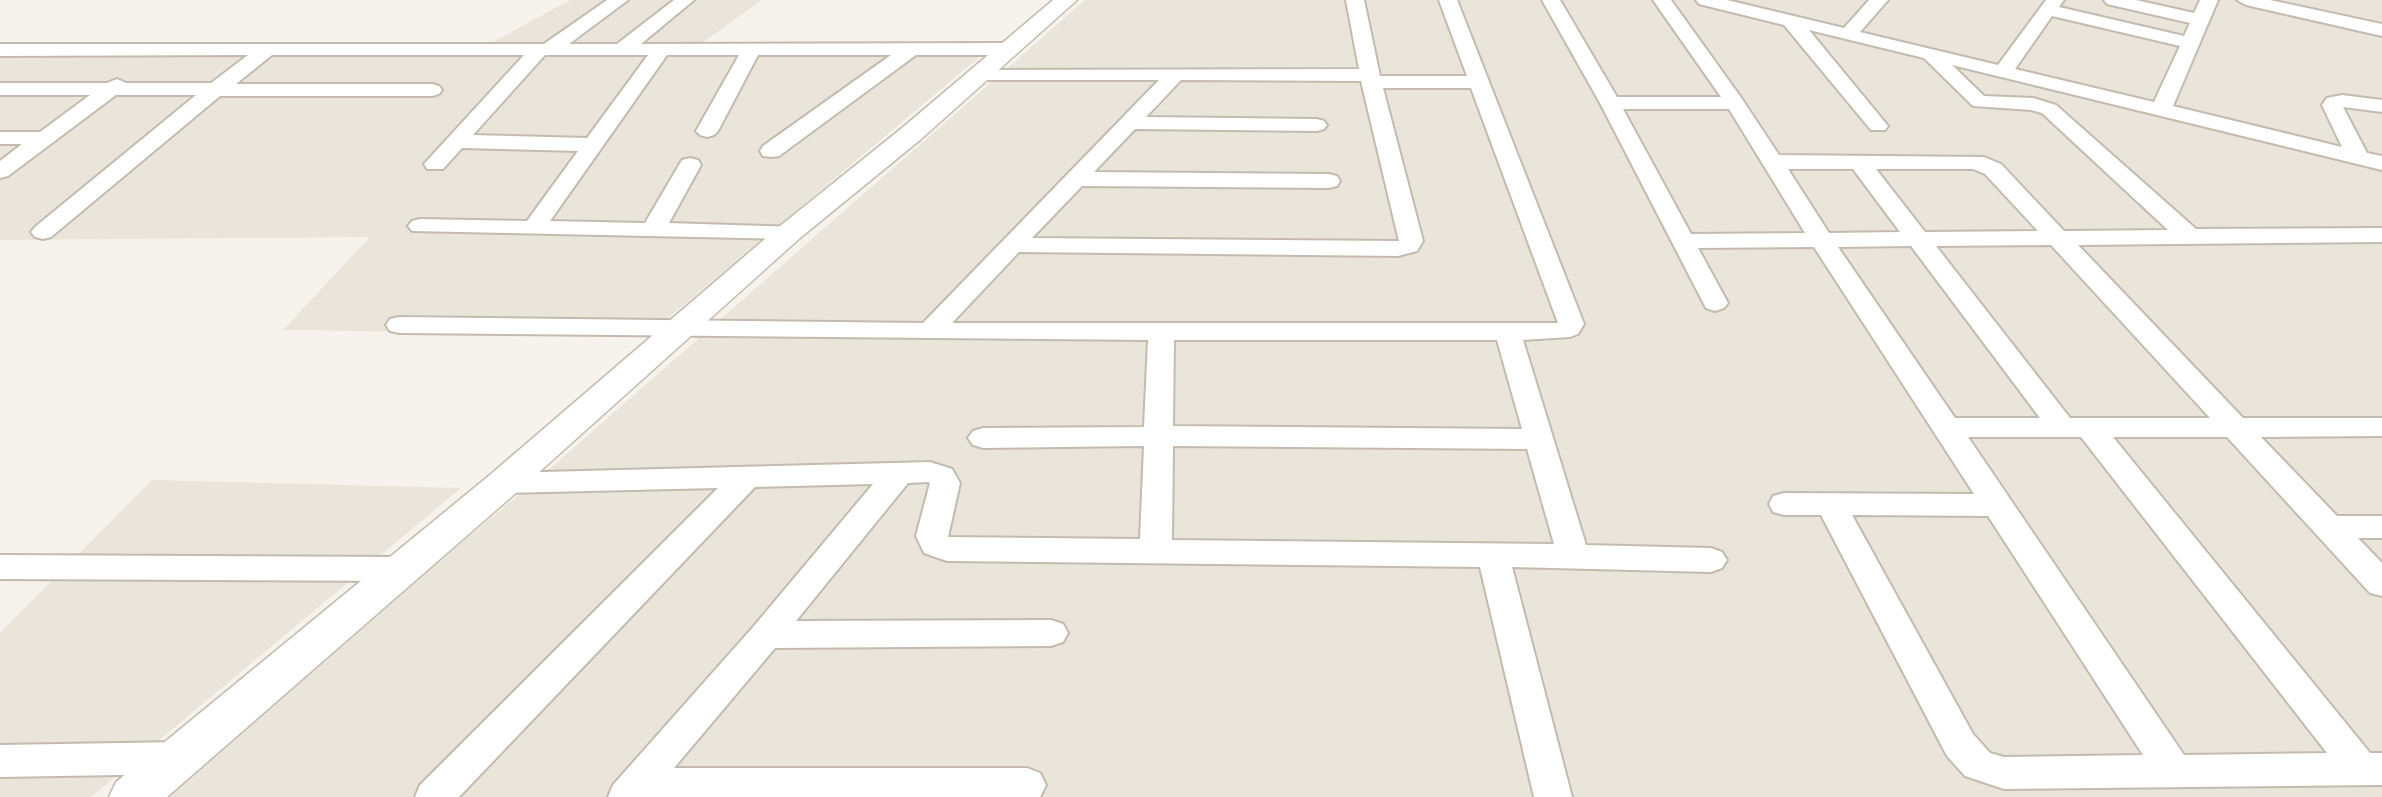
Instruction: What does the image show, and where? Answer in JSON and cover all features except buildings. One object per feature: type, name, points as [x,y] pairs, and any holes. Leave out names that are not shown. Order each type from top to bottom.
[{"type":"street","points":[[435,164],[543,50],[618,0]]},
{"type":"street","points":[[621,50],[685,0]]},
{"type":"street","points":[[133,797],[504,483],[790,232],[911,134],[1066,0]]},
{"type":"street","points":[[1012,245],[1408,246],[1411,241],[1355,0]]},
{"type":"street","points":[[399,325],[1161,332],[1561,331],[1569,328],[1571,324],[1448,0]]},
{"type":"street","points":[[1551,0],[1610,103],[1716,303]]},
{"type":"street","points":[[1662,0],[1735,103],[1822,242],[2175,772]]},
{"type":"street","points":[[1705,0],[2382,163]]},
{"type":"street","points":[[1847,34],[1879,0]]},
{"type":"street","points":[[2113,0],[2200,20]]},
{"type":"street","points":[[2161,110],[2209,0]]},
{"type":"street","points":[[2246,0],[2382,30]]},
{"type":"street","points":[[2332,19],[2342,0]]},
{"type":"street","points":[[2002,73],[2052,5],[2192,43]]},
{"type":"street","points":[[1790,20],[1878,126]]},
{"type":"street","points":[[43,232],[216,89],[270,48]]},
{"type":"street","points":[[0,171],[167,49]]},
{"type":"street","points":[[0,50],[1009,49]]},
{"type":"street","points":[[535,226],[661,50]]},
{"type":"street","points":[[707,131],[751,50]]},
{"type":"street","points":[[771,151],[910,50]]},
{"type":"street","points":[[1931,55],[1980,102],[2033,104],[2049,109],[2190,237]]},
{"type":"street","points":[[979,74],[1371,78],[1480,82]]},
{"type":"street","points":[[931,330],[1175,75]]},
{"type":"street","points":[[0,89],[432,90]]},
{"type":"street","points":[[2358,157],[2332,106],[2334,102],[2382,106]]},
{"type":"street","points":[[1610,103],[1735,103]]},
{"type":"street","points":[[1129,124],[1317,125]]},
{"type":"street","points":[[0,138],[44,138]]},
{"type":"street","points":[[456,141],[593,145]]},
{"type":"street","points":[[1773,162],[1984,164],[1993,169],[2382,584]]},
{"type":"street","points":[[1859,162],[2074,426],[2376,770]]},
{"type":"street","points":[[654,228],[690,164]]},
{"type":"street","points":[[1076,179],[1329,181]]},
{"type":"street","points":[[420,226],[790,232]]},
{"type":"street","points":[[1681,241],[1822,242],[2382,235]]},
{"type":"street","points":[[1156,552],[1161,332]]},
{"type":"street","points":[[1508,332],[1573,556]]},
{"type":"street","points":[[1948,428],[2382,427]]},
{"type":"street","points":[[983,438],[1160,436],[1540,439]]},
{"type":"street","points":[[504,483],[930,472],[941,476],[945,483],[932,536],[935,545],[947,549],[1711,560]]},
{"type":"street","points":[[632,791],[766,635],[899,473]]},
{"type":"street","points":[[434,797],[747,477]]},
{"type":"street","points":[[1784,504],[1999,505]]},
{"type":"street","points":[[1831,505],[1960,745],[1978,765],[2004,773],[2376,770]]},
{"type":"street","points":[[2329,527],[2382,527]]},
{"type":"street","points":[[1493,555],[1553,797]]},
{"type":"street","points":[[0,567],[402,569]]},
{"type":"street","points":[[766,635],[1051,633]]},
{"type":"street","points":[[0,761],[179,758]]},
{"type":"street","points":[[632,791],[1027,785]]},
{"type":"shaded area","points":[[570,0],[762,0],[695,48],[989,49],[648,335],[283,330],[370,237],[0,240],[0,57],[18,50],[480,49]]},
{"type":"shaded area","points":[[1085,0],[2382,0],[2382,797],[158,797],[553,466]]},
{"type":"shaded area","points":[[152,480],[461,488],[91,797],[0,797],[0,633]]}]
